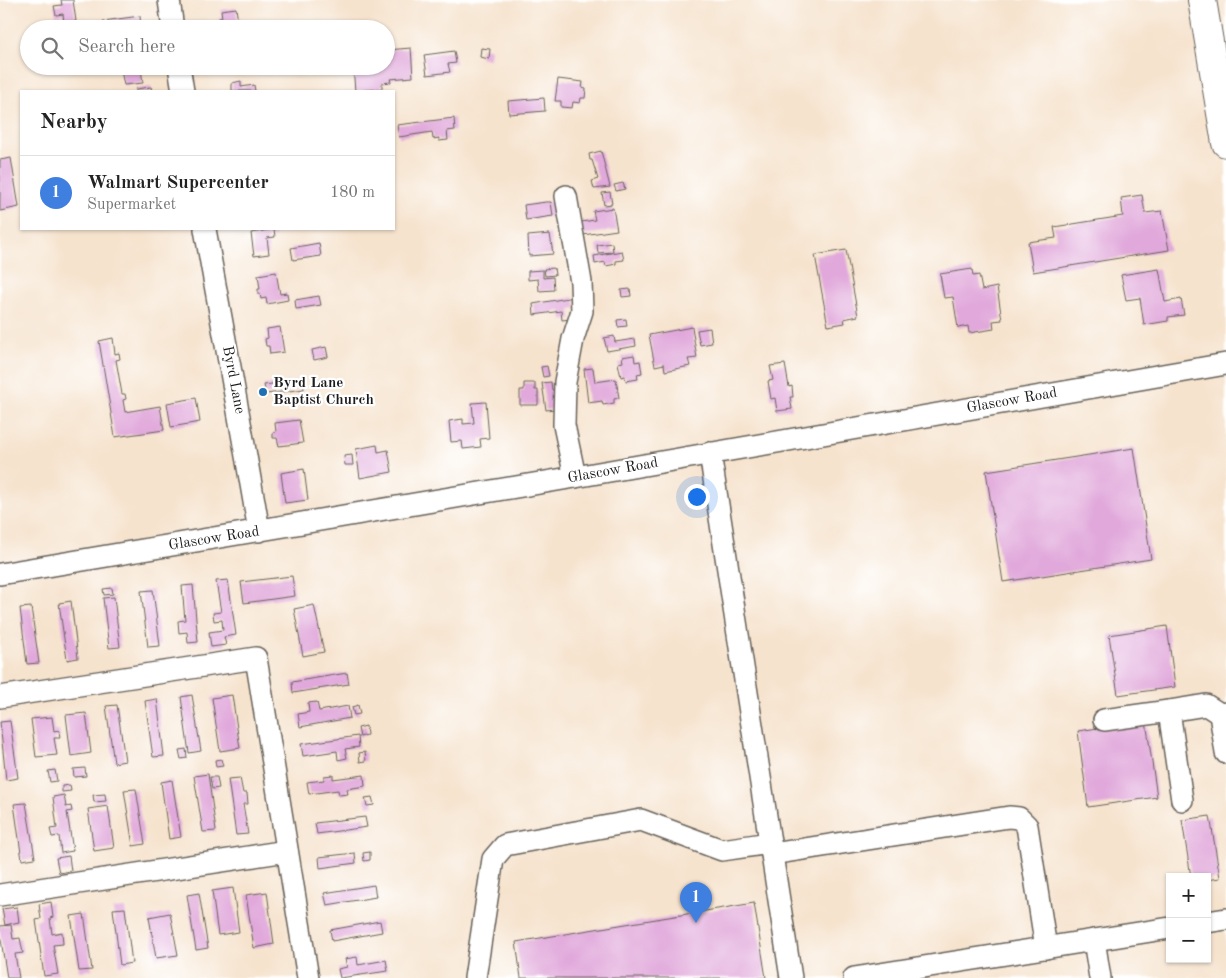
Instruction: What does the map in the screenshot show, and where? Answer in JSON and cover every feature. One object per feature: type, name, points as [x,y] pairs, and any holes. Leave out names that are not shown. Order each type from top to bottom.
[{"type":"highway","points":[[1202,0],[1226,142]]},
{"type":"street","points":[[169,0],[172,20]]},
{"type":"street","points":[[180,75],[183,90]]},
{"type":"street","points":[[566,196],[581,282],[582,311],[573,339],[565,391],[564,425],[575,477]]},
{"type":"street","name":"Byrd Lane","points":[[205,230],[259,532]]},
{"type":"street","name":"Glascow Road","points":[[0,574],[259,532],[1226,364]]},
{"type":"street","points":[[710,453],[791,978]]},
{"type":"street","points":[[0,697],[256,658],[308,978]]},
{"type":"street","points":[[1104,720],[1206,705],[1223,714],[1226,753]]},
{"type":"street","points":[[1169,711],[1182,800]]},
{"type":"street","points":[[475,978],[493,859],[505,845],[641,820],[722,850],[771,848],[1009,817],[1019,818],[1027,826],[1046,948]]},
{"type":"street","points":[[0,895],[288,851]]},
{"type":"street","points":[[1211,921],[1226,919]]},
{"type":"street","points":[[854,978],[1166,929]]},
{"type":"street","points":[[1094,940],[1100,978]]},
{"type":"building","points":[[61,0],[73,0],[76,20],[64,20],[63,14],[56,15],[54,6],[62,5]]},
{"type":"building","points":[[236,8],[238,20],[219,20],[219,18],[222,18],[221,10]]},
{"type":"building","points":[[140,16],[140,20],[110,20]]},
{"type":"building","points":[[411,48],[413,77],[390,79],[391,82],[382,83],[382,89],[355,90],[354,75],[395,75],[395,49]]},
{"type":"building","points":[[481,48],[490,49],[489,59],[480,57]]},
{"type":"building","points":[[454,51],[456,63],[448,64],[450,72],[427,75],[424,55]]},
{"type":"building","points":[[122,75],[142,75],[143,83],[124,85]]},
{"type":"building","points":[[558,79],[583,82],[582,88],[586,89],[585,98],[581,98],[580,103],[573,102],[572,108],[561,107],[561,101],[555,101]]},
{"type":"building","points":[[241,81],[241,87],[254,85],[255,90],[232,90],[232,83]]},
{"type":"building","points":[[151,87],[152,90],[136,90]]},
{"type":"building","points":[[544,98],[545,111],[509,114],[508,101]]},
{"type":"building","points":[[454,118],[455,130],[447,131],[448,140],[439,141],[439,138],[433,139],[432,132],[399,137],[397,125]]},
{"type":"building","points":[[601,151],[610,187],[594,189],[592,181],[598,179],[589,154]]},
{"type":"building","points":[[11,158],[19,207],[0,211],[0,160]]},
{"type":"building","points":[[623,183],[625,189],[616,191],[614,185]]},
{"type":"building","points":[[610,192],[612,204],[604,205],[602,193]]},
{"type":"building","points":[[1142,195],[1145,213],[1162,211],[1169,250],[1033,272],[1028,242],[1056,238],[1054,227],[1123,216],[1121,198]]},
{"type":"building","points":[[551,202],[553,216],[526,220],[524,205]]},
{"type":"building","points":[[613,208],[617,230],[583,235],[581,222],[595,220],[593,211]]},
{"type":"building","points":[[274,230],[275,237],[267,238],[269,254],[254,256],[251,233]]},
{"type":"building","points":[[550,234],[553,254],[529,256],[528,236]]},
{"type":"building","points":[[319,243],[321,256],[293,260],[291,248]]},
{"type":"building","points":[[612,243],[613,252],[598,253],[597,245]]},
{"type":"building","points":[[846,250],[858,316],[844,319],[845,323],[828,326],[815,255]]},
{"type":"building","points":[[622,251],[624,260],[616,261],[616,264],[606,266],[605,262],[595,264],[594,256]]},
{"type":"building","points":[[554,268],[555,275],[545,276],[544,269]]},
{"type":"building","points":[[972,269],[973,276],[979,275],[982,290],[997,287],[1002,320],[993,321],[994,329],[969,333],[968,326],[958,328],[953,297],[944,298],[940,274]]},
{"type":"building","points":[[1159,269],[1165,302],[1181,299],[1184,315],[1168,317],[1168,321],[1144,325],[1140,298],[1126,300],[1121,275]]},
{"type":"building","points":[[543,270],[543,278],[553,277],[554,290],[539,291],[538,279],[528,280],[528,271]]},
{"type":"building","points":[[276,272],[280,294],[287,293],[288,300],[267,304],[266,298],[261,299],[260,294],[258,294],[258,289],[260,289],[258,275]]},
{"type":"building","points":[[630,289],[631,296],[622,297],[621,290]]},
{"type":"building","points":[[319,296],[321,305],[296,309],[295,300]]},
{"type":"building","points":[[574,297],[576,308],[570,309],[571,319],[562,320],[561,311],[534,315],[533,304]]},
{"type":"building","points":[[626,319],[627,326],[618,327],[617,320]]},
{"type":"building","points":[[280,327],[284,352],[270,354],[269,346],[266,346],[265,339],[268,338],[267,329]]},
{"type":"building","points":[[692,327],[697,358],[688,359],[690,366],[665,371],[664,364],[655,366],[649,335]]},
{"type":"building","points":[[710,328],[712,343],[700,345],[697,330]]},
{"type":"building","points":[[614,336],[615,342],[635,339],[636,346],[607,351],[604,338]]},
{"type":"building","points":[[113,338],[115,354],[119,353],[120,359],[116,360],[122,394],[125,394],[126,399],[123,400],[125,412],[160,406],[164,430],[115,437],[99,341]]},
{"type":"building","points":[[326,347],[328,357],[314,360],[312,350]]},
{"type":"building","points":[[634,355],[635,362],[640,361],[642,373],[637,374],[638,379],[626,381],[625,376],[621,377],[618,363],[623,362],[622,357]]},
{"type":"building","points":[[785,364],[789,387],[792,386],[793,397],[790,397],[792,409],[777,411],[775,398],[771,399],[768,381],[773,380],[770,366]]},
{"type":"building","points":[[547,366],[549,376],[543,377],[541,367]]},
{"type":"building","points":[[593,368],[595,382],[616,379],[619,398],[614,399],[614,403],[603,405],[602,401],[588,403],[584,369]]},
{"type":"building","points":[[303,380],[304,389],[266,394],[264,385]]},
{"type":"building","points":[[551,382],[552,390],[559,390],[555,409],[546,410],[542,383]]},
{"type":"building","points":[[524,383],[535,383],[535,390],[538,390],[538,405],[520,405],[520,390],[524,390]]},
{"type":"building","points":[[196,398],[200,422],[171,427],[167,403]]},
{"type":"building","points":[[486,402],[489,438],[480,439],[481,447],[463,449],[462,441],[451,442],[449,421],[463,419],[463,424],[474,423],[472,403]]},
{"type":"building","points":[[299,420],[303,443],[279,446],[277,438],[273,438],[273,433],[276,432],[275,423]]},
{"type":"building","points":[[377,445],[378,452],[388,450],[392,472],[360,478],[356,449]]},
{"type":"building","points":[[1134,448],[1151,559],[1003,582],[986,471]]},
{"type":"building","points":[[352,455],[353,465],[345,465],[344,456]]},
{"type":"building","points":[[304,469],[308,500],[285,503],[281,473]]},
{"type":"building","points":[[292,576],[295,596],[244,603],[241,582]]},
{"type":"building","points":[[228,580],[236,635],[224,637],[226,645],[211,647],[209,632],[223,630],[222,620],[214,621],[213,613],[221,612],[216,581]]},
{"type":"building","points":[[193,585],[198,642],[188,643],[187,632],[179,633],[178,621],[185,620],[182,586]]},
{"type":"building","points":[[112,588],[113,594],[104,595],[103,589]]},
{"type":"building","points":[[153,590],[160,646],[148,647],[141,591]]},
{"type":"building","points":[[114,597],[120,647],[109,648],[103,598]]},
{"type":"building","points":[[71,601],[78,658],[67,660],[59,603]]},
{"type":"building","points":[[314,605],[324,652],[303,656],[294,609]]},
{"type":"building","points":[[31,607],[39,663],[27,664],[20,608]]},
{"type":"building","points":[[1167,626],[1175,687],[1118,695],[1109,635]]},
{"type":"building","points":[[347,673],[349,684],[293,693],[292,682]]},
{"type":"building","points":[[192,695],[201,751],[189,753],[181,697]]},
{"type":"building","points":[[232,695],[240,748],[220,751],[212,698]]},
{"type":"building","points":[[157,699],[164,756],[153,757],[145,701]]},
{"type":"building","points":[[317,702],[319,711],[348,706],[350,718],[300,727],[298,714],[309,712],[308,703]]},
{"type":"building","points":[[117,705],[125,761],[114,763],[106,706]]},
{"type":"building","points":[[358,705],[360,714],[354,715],[352,707]]},
{"type":"building","points":[[86,713],[91,753],[71,756],[66,715]]},
{"type":"building","points":[[52,717],[54,731],[59,730],[60,738],[54,738],[57,755],[36,757],[31,719]]},
{"type":"building","points":[[10,721],[18,778],[6,780],[0,722]]},
{"type":"building","points":[[1146,721],[1157,797],[1088,807],[1078,731]]},
{"type":"building","points":[[366,726],[367,735],[360,737],[358,728]]},
{"type":"building","points":[[358,736],[359,747],[345,749],[347,758],[338,760],[337,751],[303,756],[301,744]]},
{"type":"building","points":[[186,749],[187,758],[181,759],[179,750]]},
{"type":"building","points":[[365,752],[366,761],[360,762],[359,753]]},
{"type":"building","points":[[221,759],[223,766],[216,767],[215,760]]},
{"type":"building","points":[[85,768],[86,776],[74,777],[73,769]]},
{"type":"building","points":[[55,770],[57,781],[50,782],[48,771]]},
{"type":"building","points":[[208,774],[216,831],[203,832],[194,776]]},
{"type":"building","points":[[333,775],[333,779],[364,775],[365,786],[347,789],[348,794],[339,795],[338,790],[309,794],[307,782],[324,780],[324,776]]},
{"type":"building","points":[[210,777],[217,777],[219,788],[212,789]]},
{"type":"building","points":[[240,778],[243,793],[247,793],[248,804],[243,804],[248,834],[236,835],[228,779]]},
{"type":"building","points":[[172,780],[181,837],[169,839],[161,782]]},
{"type":"building","points":[[70,785],[71,791],[62,792],[62,786]]},
{"type":"building","points":[[136,789],[145,844],[133,846],[124,790]]},
{"type":"building","points":[[105,794],[106,801],[94,802],[93,795]]},
{"type":"building","points":[[64,795],[66,807],[71,806],[72,811],[67,812],[73,851],[61,853],[59,836],[52,837],[50,829],[57,828],[53,797]]},
{"type":"building","points":[[372,797],[374,805],[367,806],[365,798]]},
{"type":"building","points":[[26,803],[35,858],[22,860],[14,804]]},
{"type":"building","points":[[108,806],[114,848],[94,851],[88,809]]},
{"type":"building","points":[[1210,816],[1220,878],[1211,879],[1211,873],[1190,873],[1182,820]]},
{"type":"building","points":[[365,817],[367,827],[317,834],[315,823]]},
{"type":"building","points":[[370,852],[370,860],[364,861],[363,853]]},
{"type":"building","points":[[355,853],[356,863],[320,868],[319,857]]},
{"type":"building","points":[[69,856],[71,871],[59,873],[56,858]]},
{"type":"building","points":[[374,885],[376,897],[327,905],[324,893]]},
{"type":"building","points":[[233,888],[239,932],[218,935],[212,891]]},
{"type":"building","points":[[267,892],[274,944],[254,948],[246,895]]},
{"type":"building","points":[[199,893],[208,948],[196,950],[187,895]]},
{"type":"building","points":[[51,902],[53,917],[50,918],[52,934],[62,932],[63,944],[53,945],[58,974],[44,976],[36,920],[41,919],[39,904]]},
{"type":"building","points":[[754,903],[766,978],[521,978],[516,942]]},
{"type":"building","points":[[17,907],[19,922],[5,925],[2,909]]},
{"type":"building","points":[[125,908],[132,963],[120,965],[113,909]]},
{"type":"building","points":[[170,913],[178,955],[156,958],[149,917]]},
{"type":"building","points":[[84,914],[92,970],[79,971],[71,916]]},
{"type":"building","points":[[380,921],[382,932],[332,941],[330,930]]},
{"type":"building","points":[[11,925],[13,939],[20,938],[23,953],[15,954],[19,978],[7,978],[0,933],[0,926]]},
{"type":"building","points":[[357,957],[358,965],[386,960],[388,971],[340,978],[338,969],[347,967],[345,959]]},
{"type":"place","name":"Byrd Lane Baptist Church","points":[[263,392]]},
{"type":"place","name":"Walmart Supercenter","points":[[696,923]]}]
